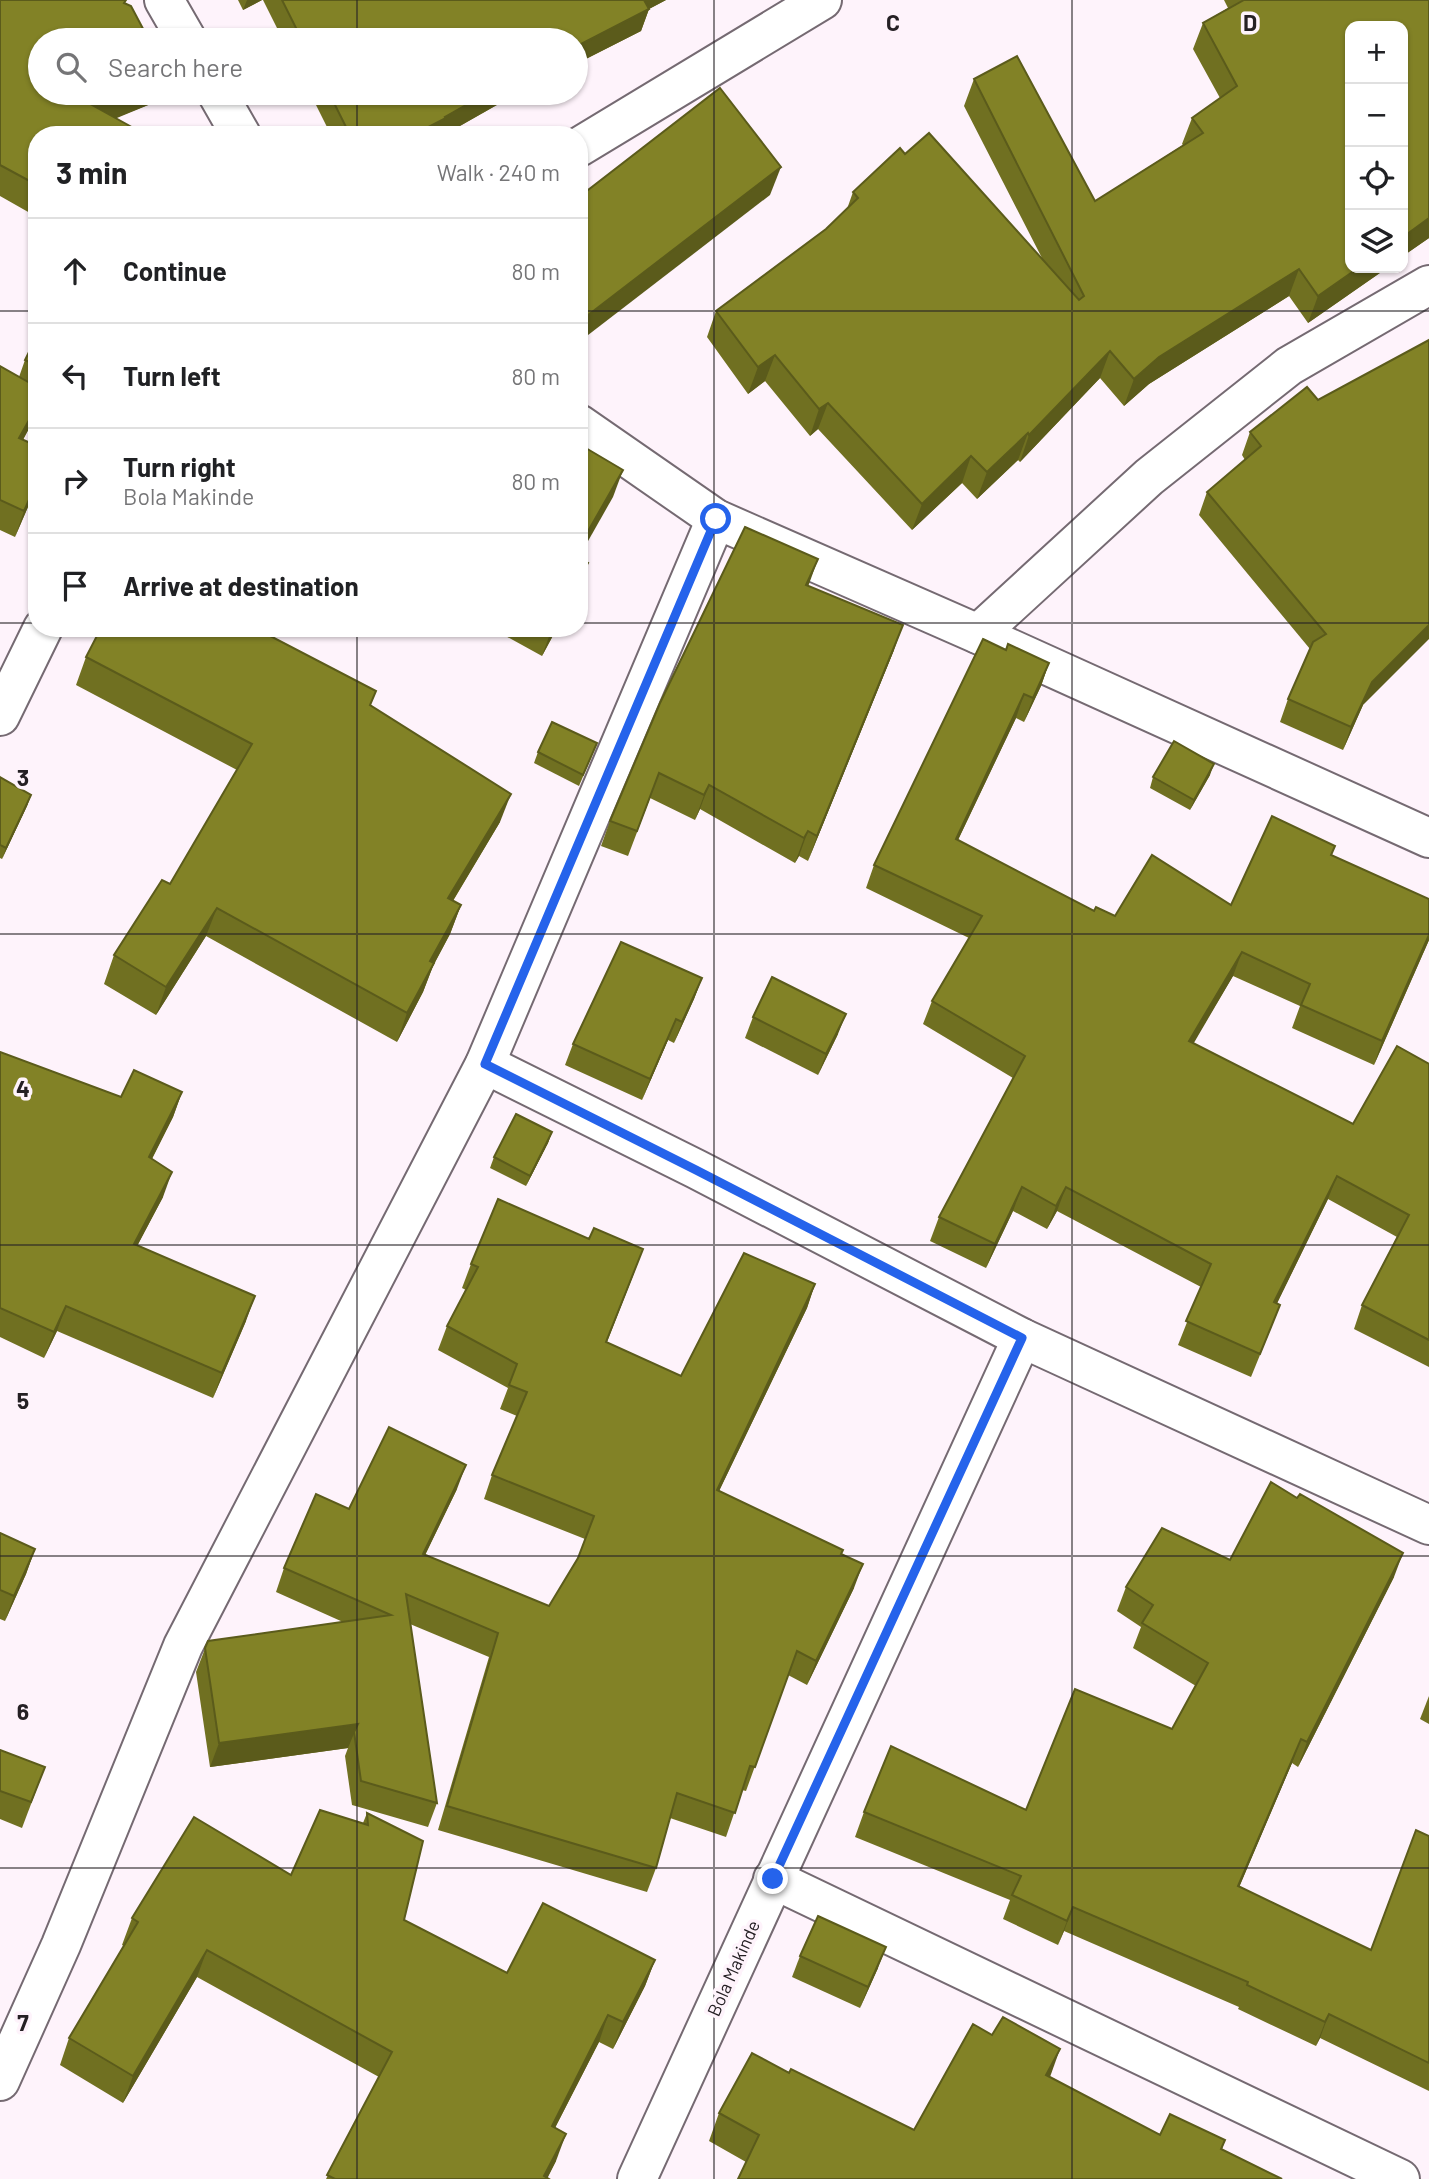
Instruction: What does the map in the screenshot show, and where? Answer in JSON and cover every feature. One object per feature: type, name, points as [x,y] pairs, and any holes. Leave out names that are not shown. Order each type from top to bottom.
[{"type":"street","points":[[164,0],[180,28]]},
{"type":"street","points":[[588,142],[822,0]]},
{"type":"street","points":[[224,105],[236,126]]},
{"type":"street","points":[[978,634],[1149,477],[1289,366],[1429,285]]},
{"type":"street","points":[[588,430],[716,519],[1429,838]]},
{"type":"street","points":[[0,2081],[61,1945],[183,1646],[485,1064],[716,519]]},
{"type":"street","points":[[0,716],[39,637]]},
{"type":"street","points":[[485,1064],[1022,1338],[1429,1525]]},
{"type":"street","name":"Bola Makinde","points":[[637,2179],[1022,1338]]},
{"type":"street","points":[[773,1879],[1400,2179]]},
{"type":"building","points":[[0,0],[126,0],[124,3],[131,6],[143,28],[28,28],[28,105],[92,105],[130,126],[28,126],[28,180],[0,165]]},
{"type":"building","points":[[282,0],[644,0],[649,9],[588,40],[588,28],[296,28]]},
{"type":"building","points":[[1244,0],[1429,0],[1429,218],[1408,233],[1408,21],[1345,21],[1345,273],[1351,273],[1318,296],[1299,269],[1159,357],[1134,379],[1110,351],[1029,435],[1028,433],[987,472],[971,456],[922,504],[828,403],[819,409],[775,355],[758,367],[716,311],[826,229],[858,198],[853,192],[900,148],[905,154],[929,133],[1079,300],[1084,296],[974,79],[1017,56],[1095,201],[1203,133],[1192,118],[1237,86],[1203,23]]},
{"type":"building","points":[[720,88],[781,167],[588,315],[588,190]]},
{"type":"building","points":[[335,105],[466,105],[430,126],[346,126]]},
{"type":"building","points":[[1429,340],[1429,625],[1372,682],[1351,727],[1288,699],[1313,642],[1326,634],[1207,492],[1261,446],[1250,432],[1307,387],[1318,400]]},
{"type":"building","points":[[0,366],[28,382],[28,422],[19,438],[28,442],[28,502],[24,511],[0,500]]},
{"type":"building","points":[[588,449],[623,470],[588,531]]},
{"type":"building","points":[[745,527],[818,559],[806,585],[903,625],[817,836],[808,831],[804,838],[709,785],[704,795],[659,773],[637,831],[610,821],[660,703]]},
{"type":"building","points":[[96,637],[272,637],[376,691],[370,705],[511,794],[448,898],[461,905],[430,961],[434,963],[407,1013],[217,908],[166,987],[114,955],[162,880],[170,884],[252,744],[86,657]]},
{"type":"building","points":[[983,639],[1006,650],[1008,644],[1049,663],[1033,698],[1024,694],[956,839],[1094,911],[1096,907],[1115,916],[1152,855],[1231,905],[1272,816],[1335,846],[1331,855],[1429,899],[1429,935],[1382,1041],[1301,1005],[1310,984],[1242,952],[1189,1041],[1353,1124],[1397,1046],[1429,1064],[1429,1340],[1362,1305],[1409,1215],[1337,1176],[1274,1302],[1280,1305],[1260,1354],[1186,1321],[1211,1264],[1066,1187],[1056,1206],[1022,1187],[995,1244],[939,1217],[1025,1056],[932,1001],[982,916],[874,865]]},
{"type":"building","points":[[552,722],[597,743],[583,775],[538,752]]},
{"type":"building","points":[[1174,741],[1214,764],[1194,800],[1153,777]]},
{"type":"building","points":[[0,777],[31,795],[6,848],[0,845]]},
{"type":"building","points":[[621,942],[702,978],[682,1022],[676,1019],[650,1079],[573,1044]]},
{"type":"building","points":[[772,977],[846,1014],[826,1054],[753,1017]]},
{"type":"building","points":[[0,1052],[121,1097],[134,1070],[182,1092],[149,1157],[172,1172],[134,1244],[255,1296],[222,1373],[66,1306],[54,1332],[0,1308]]},
{"type":"building","points":[[516,1114],[552,1132],[530,1176],[494,1157]]},
{"type":"building","points":[[498,1199],[589,1239],[594,1228],[643,1249],[606,1342],[681,1376],[744,1253],[815,1284],[717,1490],[843,1550],[841,1554],[863,1564],[816,1661],[797,1651],[755,1767],[750,1766],[735,1813],[677,1793],[656,1868],[447,1806],[498,1633],[406,1594],[437,1803],[361,1781],[354,1732],[358,1724],[219,1743],[205,1648],[208,1641],[391,1615],[284,1568],[316,1494],[349,1509],[389,1427],[466,1465],[423,1554],[549,1606],[578,1558],[594,1516],[492,1475],[527,1392],[509,1385],[517,1364],[447,1326],[478,1267],[471,1264]]},
{"type":"building","points":[[1271,1482],[1297,1498],[1300,1494],[1403,1553],[1307,1742],[1301,1739],[1238,1886],[1371,1950],[1416,1830],[1429,1836],[1429,2063],[1329,2014],[1325,2022],[1247,1985],[1248,1982],[1073,1907],[1067,1921],[1012,1895],[1021,1876],[864,1812],[891,1746],[1026,1810],[1075,1689],[1172,1729],[1208,1663],[1142,1623],[1153,1605],[1126,1587],[1162,1528],[1230,1560]]},
{"type":"building","points":[[0,1533],[35,1549],[14,1596],[0,1590]]},
{"type":"building","points":[[0,1750],[45,1767],[31,1802],[0,1791]]},
{"type":"building","points":[[320,1810],[368,1825],[367,1813],[423,1841],[404,1920],[507,1973],[543,1903],[655,1960],[623,2022],[608,2015],[552,2126],[566,2134],[544,2176],[549,2179],[335,2179],[327,2175],[392,2052],[207,1950],[133,2076],[69,2038],[138,1922],[132,1918],[194,1817],[291,1875]]},
{"type":"building","points":[[818,1916],[886,1947],[868,1987],[800,1956]]},
{"type":"building","points":[[1003,2017],[1060,2049],[1046,2075],[1160,2135],[1170,2114],[1225,2140],[1221,2149],[1282,2179],[738,2179],[759,2135],[719,2113],[752,2053],[789,2073],[791,2069],[914,2130],[973,2024],[992,2035]]},
{"type":"route","points":[[716,519],[485,1064],[1022,1338],[773,1879]]}]
